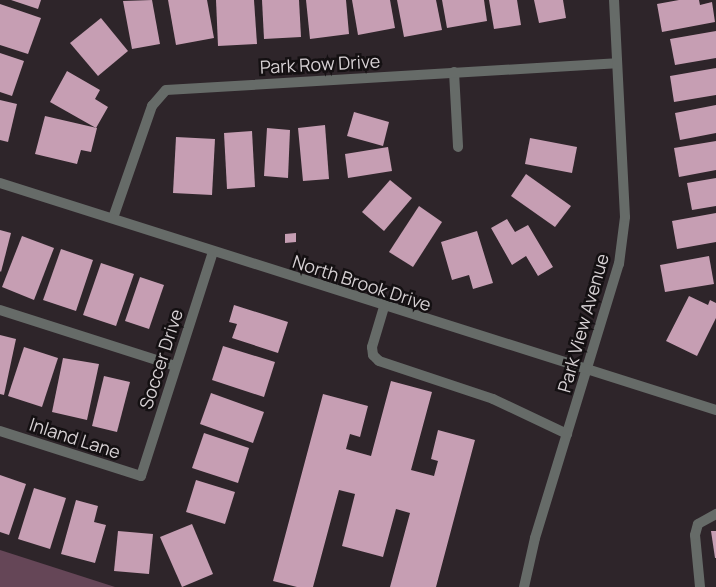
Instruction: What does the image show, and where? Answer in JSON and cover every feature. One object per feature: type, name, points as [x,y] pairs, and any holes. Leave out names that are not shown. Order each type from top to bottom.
[{"type":"street","name":"Park View Avenue","points":[[524,587],[534,538],[566,434],[589,370],[619,264],[625,216],[614,0]]},
{"type":"street","name":"Park Row Drive","points":[[113,218],[152,106],[166,90],[616,63]]},
{"type":"street","points":[[454,72],[458,147]]},
{"type":"street","name":"North Brook Drive","points":[[0,183],[384,307],[716,410]]},
{"type":"street","name":"Soccer Drive","points":[[140,476],[213,252]]},
{"type":"street","points":[[384,307],[372,347],[373,355],[379,362],[493,399],[566,434]]},
{"type":"street","points":[[0,310],[175,366]]},
{"type":"street","name":"Inland Lane","points":[[0,431],[140,476]]},
{"type":"street","points":[[700,587],[695,535],[698,524],[716,514]]},
{"type":"shaded area","points":[[0,550],[115,587],[0,587]]},
{"type":"building","points":[[11,0],[41,0],[38,9]]},
{"type":"building","points":[[152,0],[160,44],[132,49],[123,1]]},
{"type":"building","points":[[168,0],[207,0],[214,38],[176,45]]},
{"type":"building","points":[[216,0],[254,0],[257,44],[218,46]]},
{"type":"building","points":[[262,0],[299,0],[301,37],[264,39]]},
{"type":"building","points":[[306,0],[346,0],[349,34],[310,39]]},
{"type":"building","points":[[352,0],[390,0],[395,28],[358,35]]},
{"type":"building","points":[[397,0],[436,0],[442,30],[404,37]]},
{"type":"building","points":[[442,0],[484,0],[487,21],[447,28]]},
{"type":"building","points":[[489,0],[517,0],[521,25],[494,29]]},
{"type":"building","points":[[534,0],[563,0],[566,18],[539,23]]},
{"type":"building","points":[[679,0],[699,0],[700,5],[712,2],[715,22],[662,32],[657,4]]},
{"type":"building","points":[[0,4],[41,18],[28,54],[0,45]]},
{"type":"building","points":[[101,18],[128,51],[98,76],[70,43]]},
{"type":"building","points":[[716,31],[716,58],[675,65],[670,39]]},
{"type":"building","points":[[0,53],[24,61],[12,96],[0,92]]},
{"type":"building","points":[[716,68],[716,95],[674,102],[670,76]]},
{"type":"building","points":[[67,71],[100,90],[95,99],[108,107],[96,128],[50,102]]},
{"type":"building","points":[[0,100],[17,104],[8,142],[0,140]]},
{"type":"building","points":[[716,105],[716,133],[680,140],[675,113]]},
{"type":"building","points":[[354,112],[389,122],[383,146],[347,136]]},
{"type":"building","points":[[45,116],[97,128],[91,152],[81,150],[77,164],[35,154]]},
{"type":"building","points":[[325,125],[329,179],[303,181],[298,128]]},
{"type":"building","points":[[267,128],[290,130],[288,178],[264,176]]},
{"type":"building","points":[[252,131],[255,187],[227,189],[224,133]]},
{"type":"building","points":[[176,137],[215,139],[212,195],[173,193]]},
{"type":"building","points":[[530,138],[577,147],[572,173],[525,164]]},
{"type":"building","points":[[716,141],[716,170],[679,177],[674,148]]},
{"type":"building","points":[[388,147],[392,171],[348,178],[345,154]]},
{"type":"building","points":[[526,174],[571,206],[555,227],[511,196]]},
{"type":"building","points":[[716,178],[716,206],[692,210],[687,183]]},
{"type":"building","points":[[390,180],[412,198],[384,231],[362,212]]},
{"type":"building","points":[[419,206],[442,222],[413,267],[389,252]]},
{"type":"building","points":[[716,213],[716,242],[677,249],[672,221]]},
{"type":"building","points":[[507,219],[515,232],[528,225],[553,267],[538,276],[526,256],[512,265],[491,228]]},
{"type":"building","points":[[0,230],[11,233],[1,272],[0,271]]},
{"type":"building","points":[[477,231],[493,283],[473,289],[469,275],[452,280],[441,242]]},
{"type":"building","points":[[296,233],[296,242],[285,243],[285,234]]},
{"type":"building","points":[[22,236],[54,248],[34,300],[2,287]]},
{"type":"building","points":[[61,249],[93,260],[76,311],[43,300]]},
{"type":"building","points":[[709,256],[714,284],[665,292],[660,265]]},
{"type":"building","points":[[101,263],[134,274],[116,326],[83,315]]},
{"type":"building","points":[[140,277],[164,285],[149,329],[125,321]]},
{"type":"building","points":[[689,296],[708,305],[710,300],[716,303],[716,318],[697,356],[666,341]]},
{"type":"building","points":[[234,305],[288,322],[278,353],[232,338],[237,324],[229,322]]},
{"type":"building","points":[[0,335],[16,339],[4,395],[0,394]]},
{"type":"building","points":[[223,346],[275,362],[264,397],[212,380]]},
{"type":"building","points":[[24,347],[58,358],[42,407],[8,396]]},
{"type":"building","points":[[63,358],[99,364],[87,420],[52,412]]},
{"type":"building","points":[[104,376],[130,382],[117,432],[92,426]]},
{"type":"building","points":[[391,381],[432,392],[411,470],[434,476],[438,461],[431,459],[438,430],[475,440],[436,587],[390,587],[410,513],[396,509],[383,557],[342,546],[355,494],[339,490],[313,587],[297,587],[273,581],[323,394],[368,406],[360,437],[350,434],[346,449],[371,456]]},
{"type":"building","points":[[211,393],[264,412],[253,443],[200,424]]},
{"type":"building","points":[[204,433],[249,448],[238,483],[192,468]]},
{"type":"building","points":[[0,475],[26,484],[9,535],[0,532]]},
{"type":"building","points":[[196,480],[235,492],[225,524],[186,512]]},
{"type":"building","points":[[34,488],[66,498],[50,549],[18,539]]},
{"type":"building","points":[[76,500],[98,506],[94,522],[106,525],[95,563],[61,554]]},
{"type":"building","points":[[192,524],[213,574],[182,587],[160,537]]},
{"type":"building","points":[[118,531],[153,534],[149,574],[114,571]]},
{"type":"building","points":[[711,531],[716,531],[716,558],[715,558]]}]
